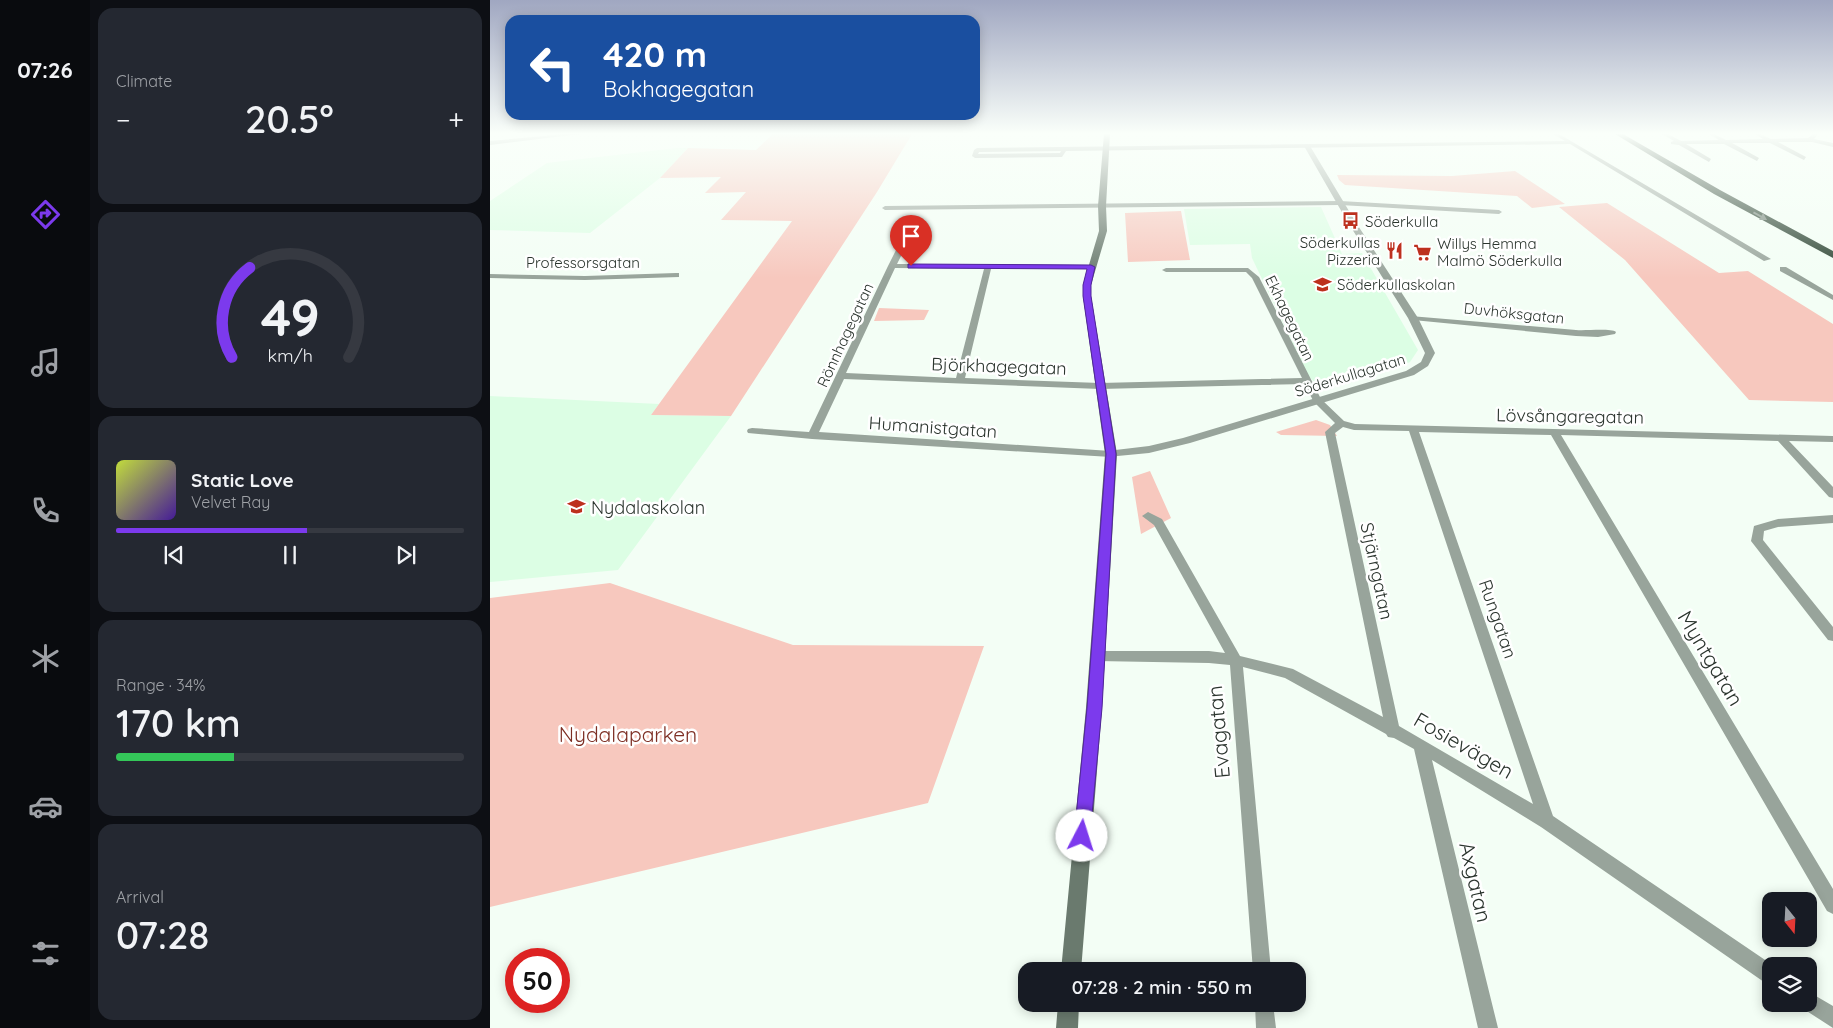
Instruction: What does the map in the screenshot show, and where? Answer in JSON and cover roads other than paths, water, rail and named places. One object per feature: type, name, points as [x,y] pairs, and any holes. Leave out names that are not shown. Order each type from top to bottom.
[{"type":"highway","points":[[1700,182],[1833,255]]},
{"type":"highway","points":[[1719,182],[1833,246]]},
{"type":"main road","points":[[1072,962],[1094,708],[1111,454],[1087,296],[1087,285],[1091,267],[1102,231],[1104,182]]},
{"type":"main road","points":[[1067,1028],[1068,1012]]},
{"type":"street","name":"Söderkullagatan","points":[[1111,454],[1155,450],[1183,442],[1420,369],[1428,360],[1430,354],[1413,318],[1328,182]]},
{"type":"street","points":[[1636,182],[1767,259]]},
{"type":"street","points":[[885,208],[1340,203],[1499,212]]},
{"type":"street","name":"Rönnhagegatan","points":[[812,436],[902,246]]},
{"type":"street","points":[[892,266],[1091,267]]},
{"type":"street","points":[[960,380],[988,267]]},
{"type":"street","points":[[1783,269],[1833,298]]},
{"type":"street","name":"Ekhagegatan","points":[[1166,270],[1248,270],[1255,277],[1316,400]]},
{"type":"street","name":"Professorsgatan","points":[[490,276],[585,278],[676,275]]},
{"type":"street","name":"Duvhöksgatan","points":[[1413,318],[1576,333],[1598,334],[1612,332]]},
{"type":"street","name":"Björkhagegatan","points":[[841,376],[1100,386],[1306,381]]},
{"type":"street","points":[[1316,400],[1341,423]]},
{"type":"street","name":"Lövsångaregatan","points":[[1341,423],[1354,426],[1413,429],[1833,439]]},
{"type":"street","name":"Stjärngatan","points":[[1341,423],[1330,432],[1393,732]]},
{"type":"street","name":"Rungatan","points":[[1413,429],[1547,821]]},
{"type":"street","name":"Humanistgatan","points":[[752,431],[1111,454]]},
{"type":"street","name":"Myntgatan","points":[[1554,432],[1833,905]]},
{"type":"street","points":[[1781,438],[1833,494]]},
{"type":"street","name":"Evagatan","points":[[1148,516],[1158,522],[1236,660],[1261,962]]},
{"type":"street","points":[[1833,519],[1778,523],[1758,528],[1756,541],[1833,636]]},
{"type":"street","name":"Fosievägen","points":[[1097,656],[1209,657],[1236,660],[1288,673],[1393,732],[1421,745],[1547,821],[1762,970]]},
{"type":"street","name":"Axgatan","points":[[1421,745],[1488,1028]]},
{"type":"street","points":[[1817,1007],[1833,1018]]},
{"type":"street","points":[[1265,1012],[1266,1028]]},
{"type":"place","name":"Söderkulla","points":[[1351,221]]},
{"type":"place","name":"Söderkullas Pizzeria","points":[[1394,251]]},
{"type":"place","name":"Willys Hemma Malmö Söderkulla","points":[[1423,252]]},
{"type":"place","name":"Söderkullaskolan","points":[[1323,284]]},
{"type":"place","name":"Nydalaskolan","points":[[577,507]]},
{"type":"park label","name":"Nydalaparken","points":[[628,734]]}]
